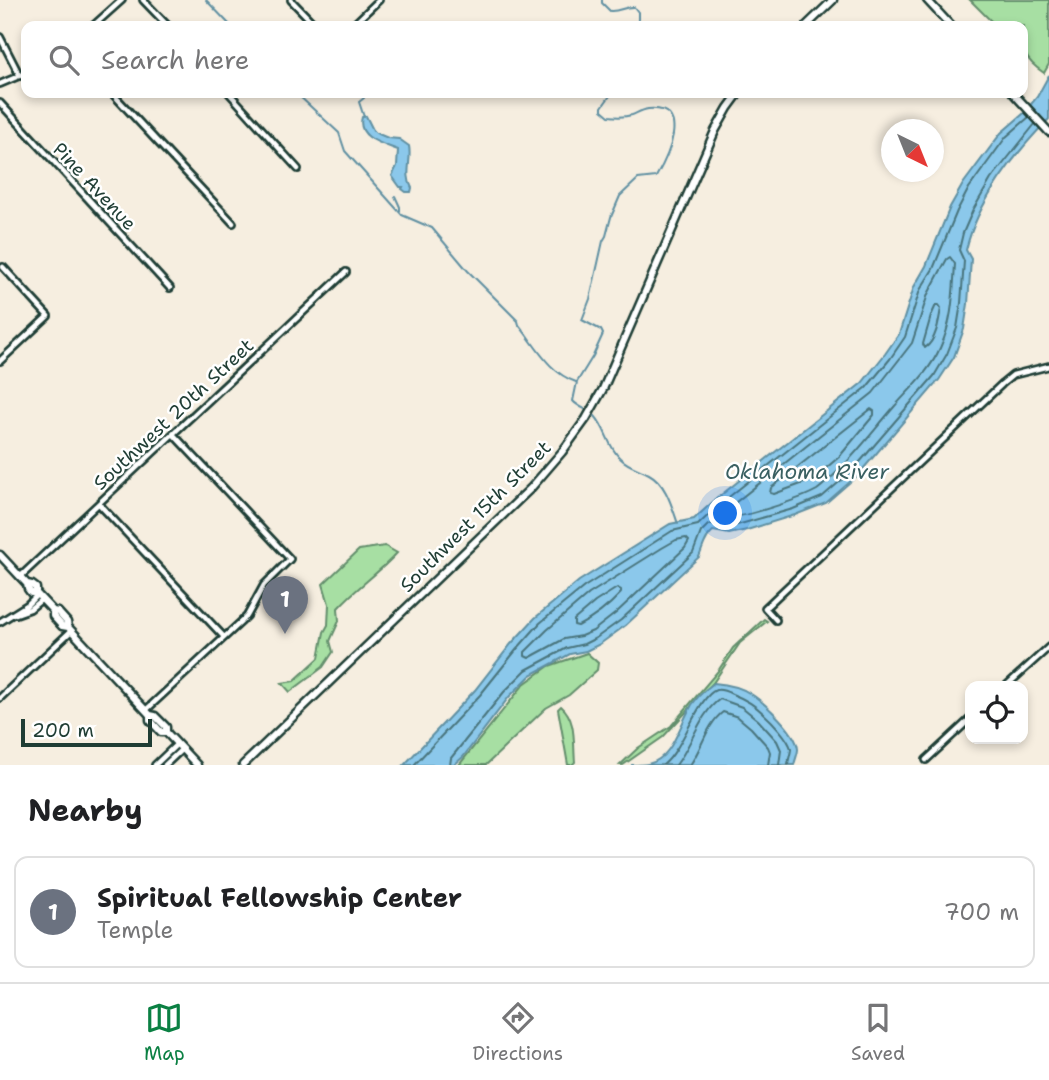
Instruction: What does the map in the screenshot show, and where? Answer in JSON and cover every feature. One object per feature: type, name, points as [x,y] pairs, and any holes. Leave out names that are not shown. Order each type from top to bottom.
[{"type":"main road","points":[[811,21],[833,0]]},
{"type":"main road","points":[[927,0],[946,21]]},
{"type":"main road","name":"Southwest 15th Street","points":[[243,765],[531,488],[574,436],[603,389],[715,131],[735,98]]},
{"type":"main road","points":[[1018,98],[1049,132]]},
{"type":"main road","points":[[0,555],[27,584],[36,588],[38,596],[53,611],[58,612],[67,622],[69,629],[148,713],[166,727],[166,732],[197,765]]},
{"type":"street","points":[[98,21],[121,0]]},
{"type":"street","points":[[143,0],[163,21]]},
{"type":"street","points":[[291,0],[311,21]]},
{"type":"street","points":[[357,21],[379,0]]},
{"type":"street","points":[[0,37],[20,76],[0,84]]},
{"type":"street","points":[[117,98],[233,223]]},
{"type":"street","points":[[234,98],[298,169]]},
{"type":"street","name":"Pine Avenue","points":[[0,103],[170,288]]},
{"type":"street","points":[[0,361],[48,316],[4,267]]},
{"type":"street","name":"Southwest 20th Street","points":[[20,577],[346,272]]},
{"type":"street","points":[[776,620],[765,608],[1002,384],[1013,375],[1049,366]]},
{"type":"street","points":[[148,713],[247,616],[264,586],[290,559],[173,434]]},
{"type":"street","points":[[99,504],[224,636]]},
{"type":"street","points":[[0,622],[38,596]]},
{"type":"street","points":[[0,698],[69,629]]},
{"type":"street","points":[[1012,681],[1049,647]]},
{"type":"street","points":[[926,760],[965,724]]},
{"type":"street","points":[[155,765],[179,746]]},
{"type":"street","points":[[165,765],[179,746]]},
{"type":"green space","points":[[970,0],[1049,0],[1049,64],[1044,73],[1028,58],[1028,21],[991,21]]},
{"type":"green space","points":[[385,546],[397,553],[338,608],[339,621],[330,641],[333,652],[323,667],[290,692],[282,683],[294,681],[319,658],[328,625],[329,604],[323,584],[359,550]]},
{"type":"green space","points":[[764,619],[767,621],[740,643],[713,683],[663,737],[620,765],[638,748],[671,726],[718,671],[733,648]]},
{"type":"green space","points":[[587,653],[598,663],[597,670],[569,695],[546,708],[486,765],[459,765],[524,684],[549,666]]},
{"type":"green space","points":[[561,706],[572,725],[575,762],[572,765],[568,765],[558,709]]},
{"type":"water","name":"Oklahoma River","points":[[1049,75],[1049,119],[1023,147],[999,180],[971,232],[966,250],[971,259],[968,304],[964,329],[954,357],[939,380],[858,475],[826,503],[795,515],[729,534],[713,531],[706,539],[699,557],[626,625],[600,644],[586,651],[570,654],[531,675],[509,697],[454,765],[404,765],[475,690],[535,618],[579,581],[670,524],[694,519],[862,383],[899,334],[914,287],[963,184],[1001,133],[1023,114],[1037,97]]},
{"type":"water","points":[[366,116],[376,133],[399,139],[409,146],[408,173],[411,192],[402,189],[392,176],[397,166],[398,150],[367,135],[361,124],[362,117]]},
{"type":"water","points":[[714,683],[733,686],[747,692],[779,718],[796,742],[798,751],[794,765],[631,765],[648,764],[663,756],[673,743],[693,704]]},
{"type":"waterway","points":[[206,0],[226,21]]},
{"type":"waterway","points":[[602,0],[610,11],[634,7],[638,12],[638,21]]},
{"type":"waterway","points":[[301,98],[339,133],[345,151],[402,215],[432,228],[468,271],[518,321],[551,366],[576,382]]},
{"type":"waterway","points":[[364,98],[359,102],[364,117]]},
{"type":"waterway","points":[[608,98],[602,110],[609,116],[629,116],[648,109],[662,110],[670,115],[673,134],[666,158],[656,177],[638,179],[620,196],[611,217],[582,320],[601,330],[603,334],[577,382],[573,401],[595,416],[620,458],[660,483],[678,524]]},
{"type":"waterway","points":[[395,196],[400,211]]},
{"type":"place","name":"Spiritual Fellowship Center","points":[[285,634]]}]
